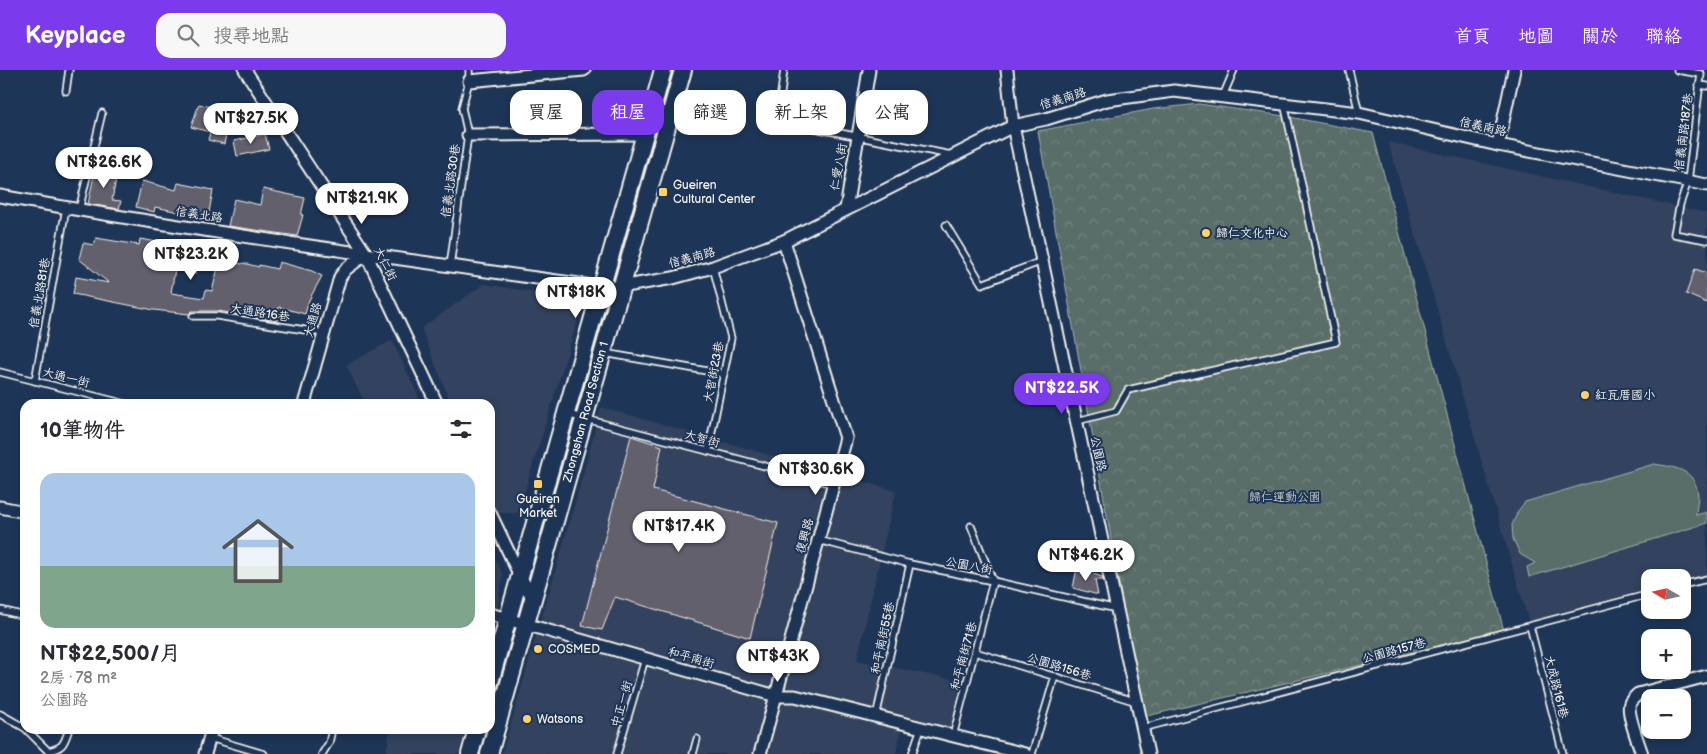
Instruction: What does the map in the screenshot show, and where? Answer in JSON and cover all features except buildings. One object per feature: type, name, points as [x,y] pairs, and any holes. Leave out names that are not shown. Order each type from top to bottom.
[{"type":"main road","name":"Zhongshan Road Section 1","points":[[657,90],[663,70]]},
{"type":"main road","name":"Zhongshan Road Section 1","points":[[495,733],[682,70]]},
{"type":"main road","name":"Zhongshan Road Section 1","points":[[495,664],[645,135]]},
{"type":"main road","points":[[470,754],[476,734]]},
{"type":"main road","name":"Zhongshan Road Section 1","points":[[489,754],[495,734]]},
{"type":"street","name":"大仁街","points":[[245,70],[366,254],[435,399]]},
{"type":"street","points":[[469,76],[584,70]]},
{"type":"street","name":"仁愛八街","points":[[846,209],[869,70]]},
{"type":"street","name":"公園路","points":[[1008,70],[1014,126],[1148,754]]},
{"type":"street","points":[[1498,145],[1514,70]]},
{"type":"street","name":"信義南路","points":[[601,287],[620,287],[673,278],[713,267],[784,241],[1014,126],[1046,119],[1107,100],[1174,91],[1359,113],[1498,145],[1707,185]]},
{"type":"street","points":[[468,135],[592,134]]},
{"type":"street","name":"信義北路","points":[[0,196],[66,208],[366,254],[601,287]]},
{"type":"street","name":"復興路","points":[[760,754],[846,438],[784,241]]},
{"type":"street","name":"大通路","points":[[305,399],[340,277],[346,269],[366,254]]},
{"type":"street","points":[[0,507],[20,511]]},
{"type":"street","points":[[495,524],[533,599]]},
{"type":"street","name":"和平南街","points":[[495,615],[776,696],[795,696],[953,736],[1001,751],[1025,754]]},
{"type":"street","points":[[1642,754],[1630,716],[1630,703],[1638,694],[1707,676]]},
{"type":"street","points":[[205,754],[211,734]]},
{"type":"lane","points":[[66,92],[69,70]]},
{"type":"lane","points":[[784,70],[780,93],[789,123],[954,155]]},
{"type":"lane","points":[[1223,96],[1234,70]]},
{"type":"lane","points":[[1349,70],[1359,113]]},
{"type":"lane","name":"信義南路187巷","points":[[1677,70],[1700,74],[1688,181],[1680,204],[1674,234],[1707,240]]},
{"type":"lane","name":"信義北路30巷","points":[[450,266],[468,135],[462,108],[469,76]]},
{"type":"lane","name":"信義南路187巷","points":[[1699,85],[1707,86]]},
{"type":"lane","points":[[1077,421],[1116,411],[1128,390],[1336,342],[1284,103]]},
{"type":"lane","points":[[79,210],[102,113]]},
{"type":"lane","name":"信義北路81巷","points":[[35,381],[66,208]]},
{"type":"lane","points":[[946,225],[982,284],[1042,261]]},
{"type":"lane","name":"大智街23巷","points":[[708,451],[731,338],[713,267]]},
{"type":"lane","name":"大通路16巷","points":[[192,316],[217,316],[324,333]]},
{"type":"lane","points":[[602,353],[724,374]]},
{"type":"lane","name":"大通一街","points":[[0,372],[106,399]]},
{"type":"lane","name":"大智街","points":[[566,413],[833,484]]},
{"type":"lane","points":[[971,526],[993,581]]},
{"type":"lane","name":"公園八街","points":[[818,540],[910,564],[1117,609]]},
{"type":"lane","name":"和平南街55巷","points":[[876,717],[910,564]]},
{"type":"lane","points":[[1691,583],[1707,579]]},
{"type":"lane","name":"和平南街71巷","points":[[953,736],[993,581]]},
{"type":"lane","name":"公園路157巷","points":[[1143,728],[1641,596]]},
{"type":"lane","points":[[0,610],[20,615]]},
{"type":"lane","name":"大成路161巷","points":[[1530,626],[1563,754]]},
{"type":"lane","name":"公園路156巷","points":[[975,652],[1137,702]]},
{"type":"lane","name":"中正一街","points":[[618,754],[645,659]]},
{"type":"lane","points":[[1032,754],[1055,676]]},
{"type":"lane","points":[[0,714],[20,725]]},
{"type":"lane","points":[[912,754],[920,728]]},
{"type":"lane","points":[[31,734],[48,751],[55,750],[64,744],[68,734]]},
{"type":"lane","points":[[211,734],[264,754]]},
{"type":"lane","points":[[322,754],[329,743],[331,734]]},
{"type":"lane","points":[[693,754],[697,739]]},
{"type":"shaded area","name":"紅瓦厝國小","points":[[1388,142],[1707,213],[1707,579],[1691,583],[1691,569],[1641,569],[1641,596],[1530,626]]},
{"type":"shaded area","points":[[484,284],[584,300],[518,513],[495,513],[495,399],[449,399],[421,328]]},
{"type":"shaded area","points":[[392,340],[420,399],[363,399],[346,365]]},
{"type":"shaded area","points":[[601,407],[896,491],[857,660],[960,681],[953,729],[904,715],[896,754],[502,754]]},
{"type":"shaded area","points":[[495,558],[503,575],[495,621]]},
{"type":"shaded area","points":[[389,734],[465,734],[459,754],[386,754]]},
{"type":"green space","name":"歸仁運動公園","points":[[1199,104],[1284,116],[1373,133],[1504,631],[1143,717],[1038,131],[1153,109]]},
{"type":"green space","points":[[1654,464],[1676,468],[1683,471],[1693,480],[1698,495],[1696,515],[1707,512],[1707,523],[1529,577],[1527,567],[1535,563],[1520,554],[1513,539],[1512,525],[1518,511],[1525,502]]},
{"type":"place","name":"Gueiren Cultural Center","points":[[663,192]]},
{"type":"place","name":"歸仁文化中心","points":[[1206,233]]},
{"type":"place","name":"紅瓦厝國小","points":[[1585,395]]},
{"type":"place","name":"Gueiren Market","points":[[538,484]]},
{"type":"place","name":"COSMED","points":[[538,649]]},
{"type":"place","name":"Watsons","points":[[527,719]]}]
